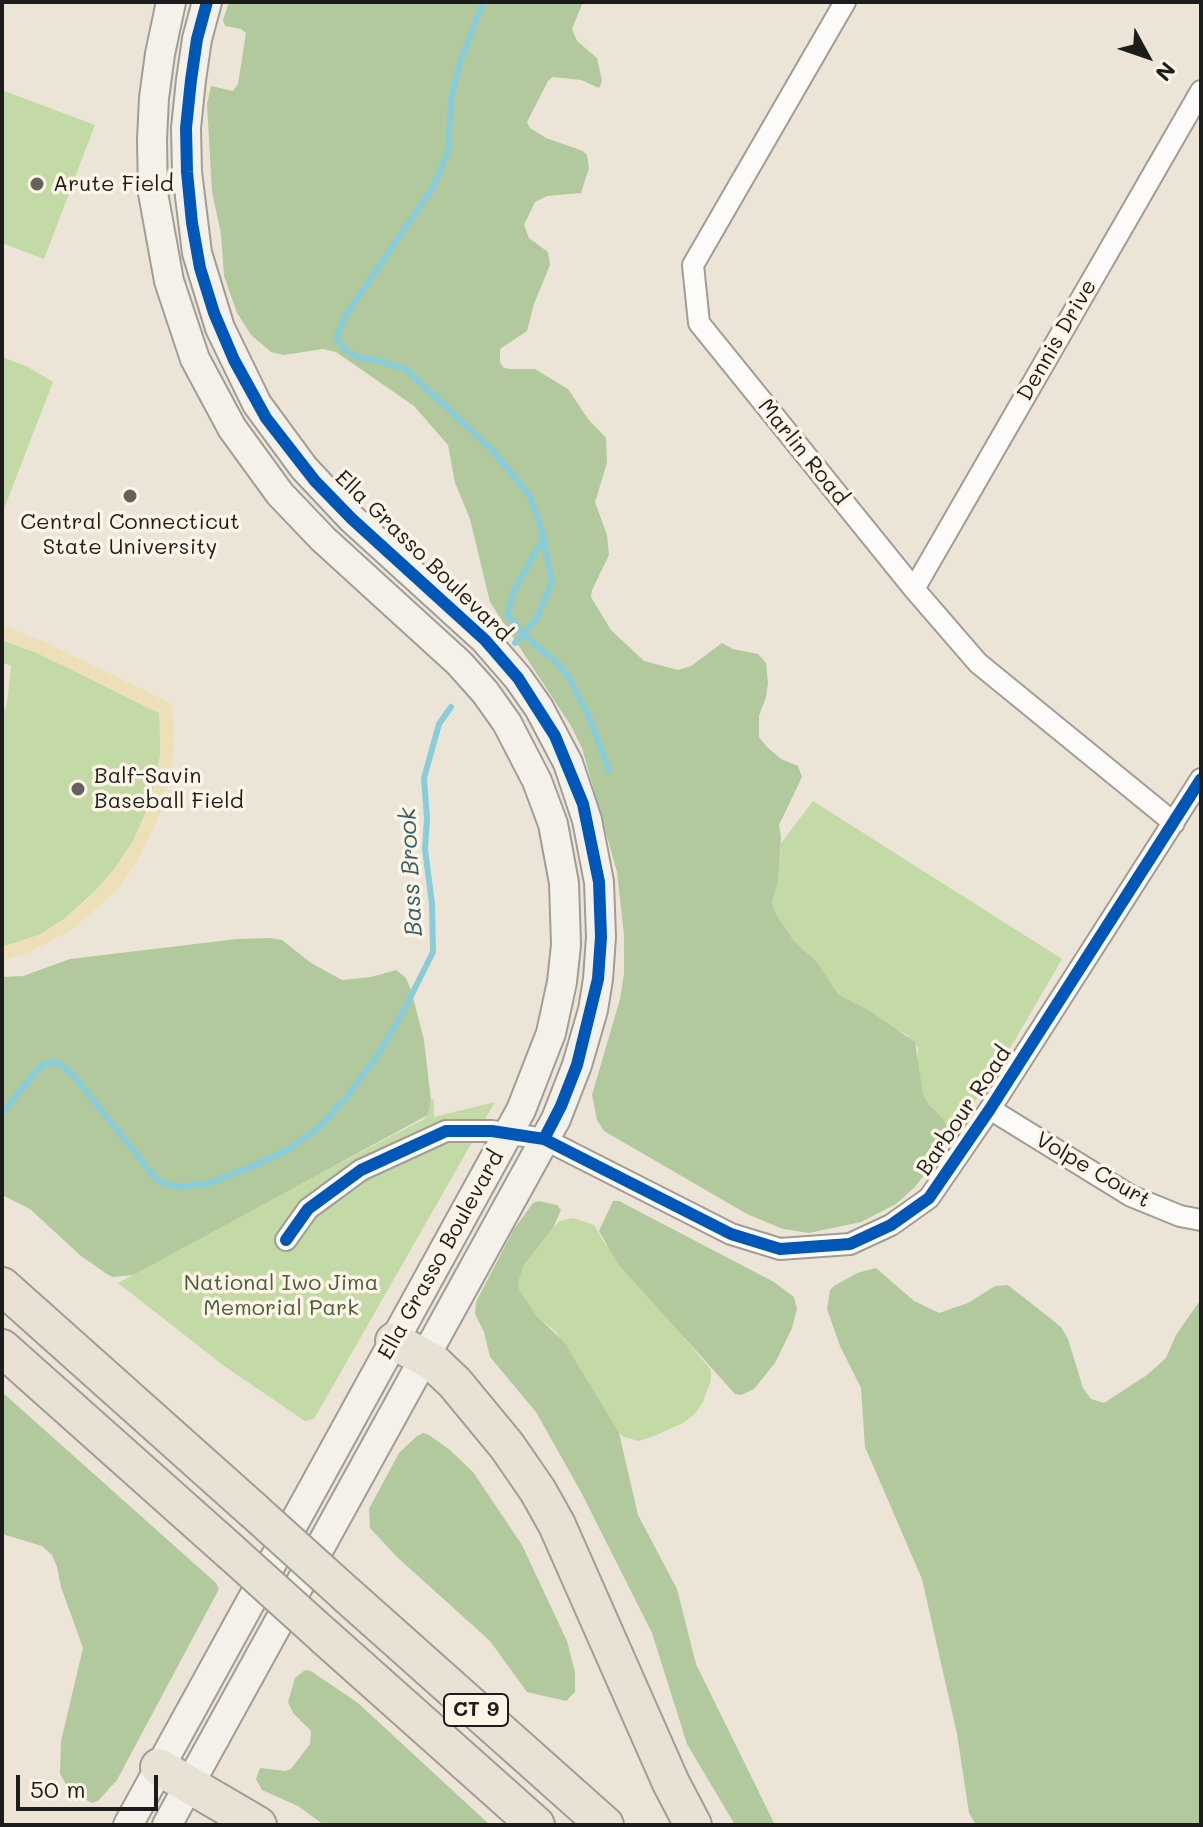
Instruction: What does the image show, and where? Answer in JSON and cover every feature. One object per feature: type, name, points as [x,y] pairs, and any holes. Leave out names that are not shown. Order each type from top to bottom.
[{"type":"highway","name":"CT 9","points":[[2,1286],[605,1825]]},
{"type":"highway","name":"CT 9","points":[[2,1348],[536,1825]]},
{"type":"highway","points":[[409,1349],[446,1374],[473,1402],[544,1501],[564,1539],[671,1783],[693,1825]]},
{"type":"highway","points":[[175,1776],[258,1825]]},
{"type":"main road","name":"Ella Grasso Boulevard","points":[[171,2],[155,89],[152,172],[163,257],[184,330],[217,403],[261,470],[299,515],[472,676],[496,706],[542,790],[556,838],[565,898],[566,945],[551,1033],[530,1092],[508,1133],[409,1349]]},
{"type":"main road","name":"Ella Grasso Boulevard","points":[[128,1825],[175,1776],[409,1349],[544,1139],[568,1091],[588,1029],[597,986],[601,937],[599,882],[592,838],[579,790],[553,733],[526,688],[500,657],[326,493],[284,444],[250,390],[214,313],[197,253],[187,172],[186,128],[197,39],[207,2]]},
{"type":"main road","points":[[380,591],[403,565]]},
{"type":"main road","points":[[521,748],[553,733]]},
{"type":"main road","name":"Ella Grasso Boulevard","points":[[167,1825],[175,1776]]},
{"type":"street","name":"Marlin Road","points":[[845,2],[693,265],[699,323],[914,589],[978,663],[1174,823]]},
{"type":"street","name":"Dennis Drive","points":[[914,589],[1201,91]]},
{"type":"street","name":"Barbour Road","points":[[286,1240],[308,1209],[361,1170],[446,1131],[508,1133],[544,1139],[731,1234],[780,1249],[850,1244],[891,1225],[929,1198],[990,1109],[1201,779]]},
{"type":"street","name":"Volpe Court","points":[[990,1109],[1131,1196],[1180,1216],[1201,1220]]},
{"type":"green space","points":[[229,2],[583,2],[572,29],[577,41],[597,58],[602,81],[599,88],[581,80],[553,77],[527,122],[530,128],[546,138],[583,151],[587,155],[589,168],[581,193],[547,196],[535,202],[524,225],[529,238],[548,252],[550,265],[527,331],[500,349],[500,362],[504,368],[535,369],[568,389],[588,419],[606,438],[607,463],[595,502],[607,535],[609,555],[591,597],[611,630],[644,661],[678,670],[691,666],[722,643],[733,649],[758,654],[766,663],[768,683],[759,716],[759,737],[781,759],[798,766],[802,777],[779,825],[778,883],[772,902],[776,914],[794,941],[817,962],[839,995],[867,1009],[915,1042],[923,1094],[929,1105],[943,1118],[950,1135],[945,1148],[915,1187],[896,1204],[861,1222],[809,1233],[783,1229],[747,1214],[604,1131],[597,1120],[592,1095],[620,999],[624,974],[624,935],[617,872],[582,748],[571,726],[490,602],[470,519],[455,483],[448,445],[414,406],[336,352],[323,349],[284,355],[271,352],[251,335],[237,313],[224,276],[221,234],[212,192],[207,104],[211,86],[233,91],[238,84],[246,33],[225,26],[223,20]]},
{"type":"green space","name":"Arute Field","points":[[2,90],[95,125],[44,259],[2,243]]},
{"type":"green space","points":[[2,357],[28,367],[53,382],[2,514]]},
{"type":"green space","name":"Balf-Savin Baseball Field","points":[[2,640],[37,653],[160,713],[160,756],[151,801],[133,841],[107,880],[64,919],[39,935],[2,947],[2,715],[7,704],[11,666],[2,662]]},
{"type":"green space","points":[[813,801],[1062,959],[1015,1040],[945,1148],[950,1136],[943,1118],[929,1105],[923,1094],[918,1048],[906,1034],[839,995],[817,962],[794,941],[776,914],[772,902],[778,883],[781,843]]},
{"type":"green space","points":[[237,939],[282,940],[311,963],[342,980],[396,970],[406,978],[424,1040],[431,1100],[428,1115],[133,1275],[113,1277],[81,1256],[30,1209],[2,1195],[2,977],[23,976],[70,959]]},
{"type":"green space","name":"National Iwo Jima Memorial Park","points":[[434,1099],[434,1117],[495,1102],[314,1419],[305,1421],[224,1366],[118,1283],[424,1119]]},
{"type":"green space","points":[[539,1201],[557,1205],[561,1210],[553,1228],[524,1265],[519,1289],[537,1316],[564,1342],[619,1433],[638,1515],[677,1589],[696,1664],[775,1825],[735,1825],[687,1744],[652,1633],[581,1492],[536,1412],[490,1357],[484,1332],[475,1314],[476,1302],[514,1229],[533,1203]]},
{"type":"green space","points":[[613,1201],[619,1201],[774,1282],[794,1297],[797,1309],[792,1328],[775,1363],[754,1389],[741,1395],[735,1394],[618,1264],[599,1231]]},
{"type":"green space","points":[[573,1218],[594,1225],[604,1242],[711,1370],[711,1380],[703,1402],[694,1415],[683,1423],[639,1441],[619,1433],[556,1332],[537,1316],[519,1289],[524,1265],[560,1221]]},
{"type":"green space","points":[[876,1268],[914,1301],[939,1313],[968,1303],[995,1286],[1008,1285],[1061,1327],[1068,1339],[1083,1388],[1091,1399],[1104,1403],[1147,1375],[1166,1358],[1176,1335],[1201,1299],[1201,1825],[976,1825],[969,1813],[957,1734],[922,1579],[865,1447],[861,1388],[840,1346],[827,1309],[830,1290],[834,1286],[857,1273]]},
{"type":"green space","points":[[2,1392],[216,1583],[219,1589],[117,1780],[98,1801],[92,1803],[70,1791],[60,1774],[61,1741],[83,1648],[57,1567],[52,1555],[42,1546],[2,1534]]},
{"type":"green space","points":[[423,1433],[450,1450],[473,1472],[522,1545],[567,1641],[575,1672],[575,1692],[566,1701],[527,1692],[490,1641],[397,1557],[370,1528],[369,1509],[399,1453]]},
{"type":"green space","points":[[305,1670],[358,1703],[490,1825],[324,1825],[298,1806],[262,1790],[256,1779],[260,1768],[291,1769],[310,1744],[311,1731],[293,1713],[288,1702],[295,1678]]},
{"type":"sand","points":[[2,625],[43,641],[172,704],[174,739],[172,763],[159,816],[135,865],[115,892],[70,931],[28,953],[2,960],[2,947],[39,935],[64,919],[86,901],[122,860],[151,801],[160,757],[160,738],[159,713],[2,639]]},
{"type":"waterway","points":[[483,2],[459,65],[451,99],[448,152],[433,187],[346,315],[336,337],[343,348],[359,358],[405,369],[492,450],[529,495],[541,527],[552,581],[536,620],[515,643]]},
{"type":"waterway","points":[[543,539],[514,590],[507,615],[524,635],[558,664],[570,680],[588,715],[609,771]]},
{"type":"waterway","name":"Bass Brook","points":[[2,1113],[38,1069],[47,1063],[58,1063],[73,1075],[155,1178],[179,1187],[209,1183],[253,1166],[289,1149],[319,1127],[346,1098],[379,1053],[433,952],[432,904],[425,849],[427,819],[424,778],[439,724],[451,707]]},
{"type":"cycle path","points":[[207,2],[191,80],[186,128],[187,172],[200,268],[214,313],[234,360],[266,418],[315,481],[352,519],[485,640],[518,678],[555,736],[583,804],[599,882],[601,937],[598,979],[577,1065],[544,1139]]},
{"type":"cycle path","points":[[286,1240],[308,1209],[361,1170],[446,1131],[492,1131],[544,1139],[731,1234],[780,1249],[850,1244],[891,1225],[929,1198],[990,1109],[1201,779]]},
{"type":"place","name":"Arute Field","points":[[37,184]]},
{"type":"place","name":"Central Connecticut State University","points":[[130,496]]},
{"type":"place","name":"Balf-Savin Baseball Field","points":[[78,789]]}]
